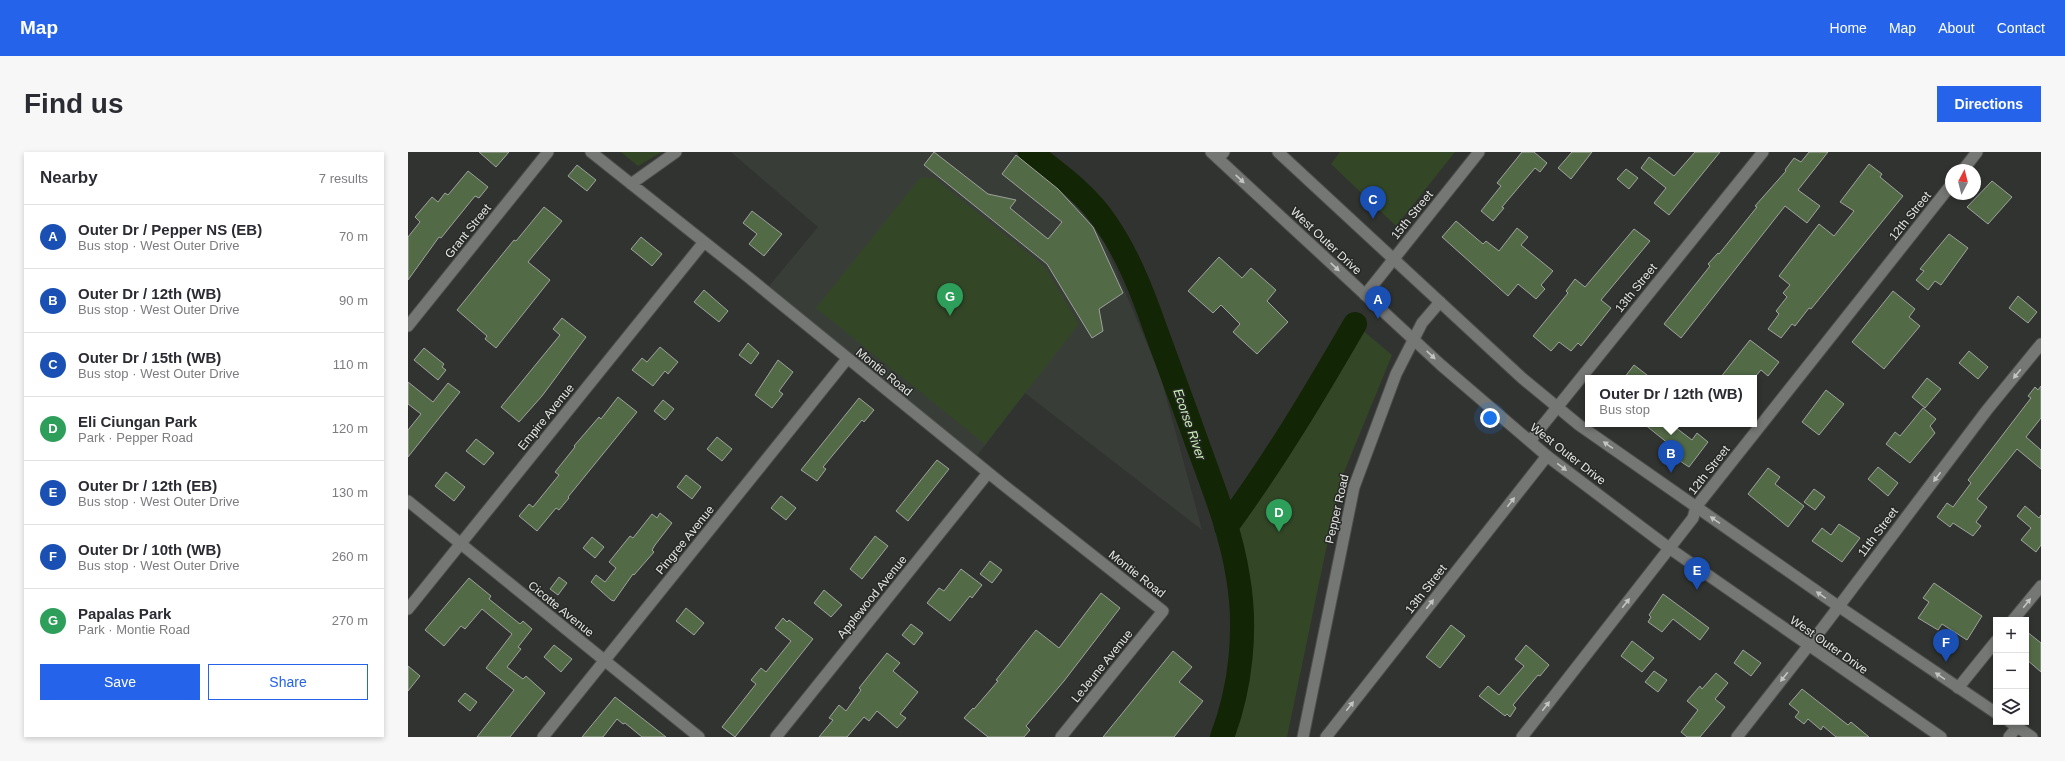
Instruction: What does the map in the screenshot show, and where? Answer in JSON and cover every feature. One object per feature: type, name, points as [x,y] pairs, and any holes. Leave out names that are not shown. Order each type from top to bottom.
[{"type":"street","name":"Grant Street","points":[[408,326],[548,152]]},
{"type":"street","name":"Montie Road","points":[[591,152],[988,473],[1162,611]]},
{"type":"street","points":[[631,184],[676,152]]},
{"type":"street","points":[[1278,152],[1522,378],[1557,407],[1696,508],[1993,711]]},
{"type":"street","name":"15th Street","points":[[1365,295],[1479,152]]},
{"type":"street","name":"13th Street","points":[[1530,441],[1763,152]]},
{"type":"street","points":[[1968,164],[1977,152]]},
{"type":"street","name":"West Outer Drive","points":[[1218,154],[1413,340],[1547,456],[1669,548],[1807,646],[1941,737]]},
{"type":"street","name":"12th Street","points":[[1522,737],[1693,518],[1696,508],[1945,193]]},
{"type":"street","name":"Empire Avenue","points":[[408,609],[704,242]]},
{"type":"street","name":"Pepper Road","points":[[1303,737],[1354,487],[1396,374],[1422,323],[1440,302]]},
{"type":"street","name":"11th Street","points":[[1737,737],[1988,410],[2041,344]]},
{"type":"street","name":"Pingree Avenue","points":[[543,737],[847,359]]},
{"type":"street","name":"13th Street","points":[[1326,737],[1547,456]]},
{"type":"street","name":"Applewood Avenue","points":[[776,737],[988,473]]},
{"type":"street","name":"Cicotte Avenue","points":[[408,501],[699,737]]},
{"type":"street","points":[[2015,617],[2041,586]]},
{"type":"street","name":"LeJeune Avenue","points":[[1061,737],[1162,611]]},
{"type":"street","points":[[1958,688],[1993,645]]},
{"type":"street","points":[[2009,737],[2013,725]]},
{"type":"street","points":[[2014,725],[2032,737]]},
{"type":"shaded area","points":[[731,152],[1013,152],[1047,177],[1077,204],[1105,244],[1160,375],[1202,530],[1025,393],[973,461],[765,291],[818,227]]},
{"type":"green space","points":[[621,152],[662,152],[638,166]]},
{"type":"green space","points":[[1340,152],[1455,152],[1396,226],[1331,164]]},
{"type":"green space","points":[[920,178],[934,178],[1045,267],[1079,324],[985,444],[816,308]]},
{"type":"green space","points":[[1355,324],[1392,355],[1340,482],[1287,737],[1222,737],[1236,686],[1240,660],[1241,633],[1241,606],[1238,579],[1226,527],[1277,452]]},
{"type":"building","points":[[479,152],[509,152],[496,167]]},
{"type":"building","points":[[934,152],[988,194],[1016,200],[1010,208],[1048,239],[1062,222],[1002,174],[1016,155],[1058,189],[1093,227],[1123,293],[1099,309],[1103,331],[1092,338],[1047,264],[924,165]]},
{"type":"building","points":[[1522,152],[1534,152],[1547,163],[1540,172],[1535,168],[1502,207],[1504,208],[1493,221],[1481,211],[1501,186],[1497,183]]},
{"type":"building","points":[[1572,152],[1592,152],[1571,179],[1558,168]]},
{"type":"building","points":[[1695,152],[1720,152],[1669,215],[1654,203],[1666,188],[1641,168],[1649,157],[1674,176]]},
{"type":"building","points":[[1809,152],[1828,152],[1798,190],[1820,206],[1807,223],[1785,206],[1681,338],[1664,324],[1710,266],[1708,264],[1718,253],[1719,254],[1757,207],[1755,206],[1786,171],[1785,170],[1794,158],[1801,162]]},
{"type":"building","points":[[1869,164],[1882,174],[1880,177],[1903,196],[1811,309],[1809,308],[1795,326],[1792,324],[1781,338],[1768,329],[1779,314],[1776,311],[1787,297],[1783,293],[1790,285],[1779,276],[1819,224],[1834,236],[1854,211],[1840,202]]},
{"type":"building","points":[[577,165],[596,180],[587,191],[568,176]]},
{"type":"building","points":[[1626,169],[1638,178],[1629,189],[1617,179]]},
{"type":"building","points":[[468,171],[488,187],[479,198],[475,196],[441,238],[439,237],[408,280],[408,237],[420,222],[415,217],[432,197],[438,202],[445,193],[448,195]]},
{"type":"building","points":[[1992,181],[2012,197],[1988,224],[1967,207],[1974,200],[1981,200],[1981,192]]},
{"type":"building","points":[[544,207],[562,221],[528,262],[550,280],[496,348],[485,339],[487,336],[457,310],[514,240],[516,241]]},
{"type":"building","points":[[752,211],[782,234],[764,256],[749,244],[757,234],[743,223]]},
{"type":"building","points":[[1456,221],[1483,244],[1486,241],[1499,251],[1517,228],[1528,237],[1521,245],[1553,271],[1541,285],[1545,289],[1536,299],[1518,284],[1508,296],[1442,237]]},
{"type":"building","points":[[1634,229],[1650,241],[1601,300],[1611,308],[1581,346],[1578,343],[1571,351],[1559,342],[1551,351],[1533,336],[1568,293],[1566,291],[1575,279],[1585,287]]},
{"type":"building","points":[[1949,234],[1968,248],[1941,285],[1935,281],[1928,290],[1916,280],[1924,271],[1920,269]]},
{"type":"building","points":[[641,237],[662,254],[652,266],[631,249]]},
{"type":"building","points":[[1219,257],[1242,278],[1251,268],[1276,290],[1267,301],[1288,322],[1257,354],[1233,332],[1240,324],[1221,305],[1213,313],[1188,291]]},
{"type":"building","points":[[704,290],[728,311],[719,322],[694,302]]},
{"type":"building","points":[[1893,291],[1915,309],[1909,317],[1920,326],[1884,369],[1852,342]]},
{"type":"building","points":[[2018,296],[2037,312],[2028,323],[2009,308]]},
{"type":"building","points":[[562,318],[586,337],[542,396],[519,422],[501,407],[560,335],[553,329]]},
{"type":"building","points":[[1750,340],[1779,362],[1768,376],[1761,370],[1757,375],[1722,375]]},
{"type":"building","points":[[748,343],[759,353],[751,364],[739,355]]},
{"type":"building","points":[[660,347],[678,362],[668,374],[665,371],[653,386],[632,370],[642,358],[647,362]]},
{"type":"building","points":[[424,348],[444,364],[442,367],[446,370],[438,380],[414,360]]},
{"type":"building","points":[[1969,351],[1988,367],[1978,379],[1959,363]]},
{"type":"building","points":[[778,360],[793,372],[779,391],[783,394],[772,408],[755,395]]},
{"type":"building","points":[[1634,365],[1647,375],[1626,375]]},
{"type":"building","points":[[1927,378],[1941,389],[1925,408],[1912,397]]},
{"type":"building","points":[[408,382],[433,402],[448,383],[460,392],[408,457],[408,430],[421,414],[408,404]]},
{"type":"building","points":[[2041,386],[2041,418],[2026,437],[2041,450],[2041,469],[2017,449],[1977,499],[1987,507],[1976,522],[1981,526],[1973,536],[1953,523],[1950,527],[1937,517],[1947,503],[1953,507],[1971,483],[1968,480],[2031,398],[2028,396],[2035,387],[2038,390]]},
{"type":"building","points":[[1826,390],[1844,404],[1819,435],[1802,422]]},
{"type":"building","points":[[618,397],[637,412],[559,510],[556,508],[537,531],[519,516],[529,504],[533,507],[559,475],[555,472],[575,447],[574,446],[599,417],[601,419]]},
{"type":"building","points":[[859,398],[874,410],[864,422],[862,420],[823,467],[826,469],[817,481],[801,470]]},
{"type":"building","points":[[663,400],[674,409],[665,420],[654,411]]},
{"type":"building","points":[[1923,408],[1936,419],[1930,426],[1935,433],[1910,463],[1886,444],[1895,432],[1900,436]]},
{"type":"building","points":[[1648,427],[1675,427],[1692,440],[1697,433],[1708,442],[1689,467],[1665,451],[1669,444]]},
{"type":"building","points":[[717,437],[732,449],[722,461],[707,449]]},
{"type":"building","points":[[476,439],[494,453],[484,465],[466,451]]},
{"type":"building","points":[[937,460],[949,469],[908,521],[896,511]]},
{"type":"building","points":[[1878,467],[1898,483],[1888,496],[1868,479]]},
{"type":"building","points":[[1768,468],[1780,477],[1775,484],[1804,506],[1788,527],[1748,494]]},
{"type":"building","points":[[446,472],[465,487],[454,501],[435,486]]},
{"type":"building","points":[[686,475],[701,487],[692,499],[677,487]]},
{"type":"building","points":[[1814,489],[1825,497],[1815,510],[1804,502]]},
{"type":"building","points":[[781,496],[796,508],[786,520],[771,508]]},
{"type":"building","points":[[2025,506],[2039,518],[2041,515],[2041,545],[2036,552],[2021,540],[2031,528],[2017,516]]},
{"type":"building","points":[[660,513],[672,523],[655,545],[652,550],[654,552],[634,575],[633,574],[614,601],[611,600],[591,582],[596,575],[605,582],[616,568],[609,562],[630,536],[633,538],[652,514],[657,518]]},
{"type":"building","points":[[1839,524],[1860,538],[1842,562],[1812,541],[1822,528],[1831,535]]},
{"type":"building","points":[[875,536],[888,546],[862,579],[850,569]]},
{"type":"building","points":[[592,537],[604,547],[595,558],[583,548]]},
{"type":"building","points":[[990,561],[1002,570],[992,583],[980,574]]},
{"type":"building","points":[[961,569],[982,585],[972,598],[970,596],[950,621],[927,603],[939,588],[944,591]]},
{"type":"building","points":[[559,577],[567,583],[558,595],[550,589]]},
{"type":"building","points":[[469,578],[491,596],[489,599],[520,624],[523,621],[532,629],[518,647],[521,649],[507,667],[523,679],[526,676],[545,693],[510,737],[477,737],[514,690],[486,668],[512,634],[482,609],[465,629],[461,626],[444,646],[425,630]]},
{"type":"building","points":[[1934,583],[1982,616],[1967,640],[1942,624],[1938,630],[1918,618],[1929,602],[1923,598]]},
{"type":"building","points":[[824,590],[842,605],[831,617],[814,603]]},
{"type":"building","points":[[1101,593],[1120,608],[1064,681],[1026,726],[1030,730],[1024,737],[988,737],[964,718],[973,708],[974,709],[998,681],[996,680],[1036,630],[1059,648]]},
{"type":"building","points":[[1663,594],[1709,628],[1700,640],[1673,619],[1662,632],[1648,622],[1651,617],[1649,615]]},
{"type":"building","points":[[686,608],[704,623],[694,635],[676,621]]},
{"type":"building","points":[[783,618],[787,622],[789,620],[813,639],[735,737],[722,727],[756,684],[751,680],[761,668],[766,672],[791,641],[775,628]]},
{"type":"building","points":[[911,624],[923,633],[914,645],[902,635]]},
{"type":"building","points":[[1451,625],[1465,636],[1440,668],[1426,657]]},
{"type":"building","points":[[2029,633],[2041,643],[2041,672],[2029,662]]},
{"type":"building","points":[[1632,641],[1654,658],[1642,672],[1621,656]]},
{"type":"building","points":[[554,645],[572,659],[561,672],[544,657]]},
{"type":"building","points":[[1526,645],[1549,665],[1540,676],[1538,675],[1513,705],[1516,708],[1510,717],[1507,714],[1505,716],[1479,696],[1488,686],[1499,695],[1524,666],[1515,659]]},
{"type":"building","points":[[1743,650],[1761,663],[1751,676],[1734,663]]},
{"type":"building","points":[[1173,651],[1192,667],[1179,682],[1203,701],[1174,737],[1103,737]]},
{"type":"building","points":[[887,653],[900,663],[893,671],[918,692],[900,714],[906,718],[897,728],[877,711],[869,721],[864,717],[847,737],[819,737],[833,720],[829,718],[839,705],[846,711],[861,690],[859,688]]},
{"type":"building","points":[[408,666],[420,676],[408,691]]},
{"type":"building","points":[[1654,671],[1667,680],[1658,692],[1645,682]]},
{"type":"building","points":[[1716,673],[1728,683],[1715,699],[1725,707],[1700,737],[1687,737],[1681,732],[1698,710],[1687,701],[1700,686],[1702,689]]},
{"type":"building","points":[[1802,689],[1848,725],[1851,722],[1869,737],[1836,737],[1823,726],[1821,730],[1808,719],[1804,724],[1795,717],[1799,712],[1789,704]]},
{"type":"building","points":[[465,693],[477,702],[470,711],[458,701]]},
{"type":"building","points":[[615,697],[666,737],[642,737],[625,723],[623,724],[617,719],[603,737],[582,737]]},
{"type":"waterway","name":"Ecorse River","points":[[1030,152],[1081,193],[1098,212],[1121,248],[1145,300],[1224,519],[1230,538],[1238,577],[1241,597],[1242,638],[1238,679],[1234,699],[1222,737]]},
{"type":"waterway","points":[[1226,527],[1277,452],[1355,324]]},
{"type":"place","name":"Outer Dr / 15th (WB)","points":[[1373,219]]},
{"type":"place","name":"Papalas Park","points":[[950,316]]},
{"type":"place","name":"Outer Dr / Pepper NS (EB)","points":[[1378,319]]},
{"type":"place","name":"Outer Dr / 12th (WB)","points":[[1671,473]]},
{"type":"place","name":"Eli Ciungan Park","points":[[1279,532]]},
{"type":"place","name":"Outer Dr / 12th (EB)","points":[[1697,590]]},
{"type":"place","name":"Outer Dr / 10th (WB)","points":[[1946,662]]}]
